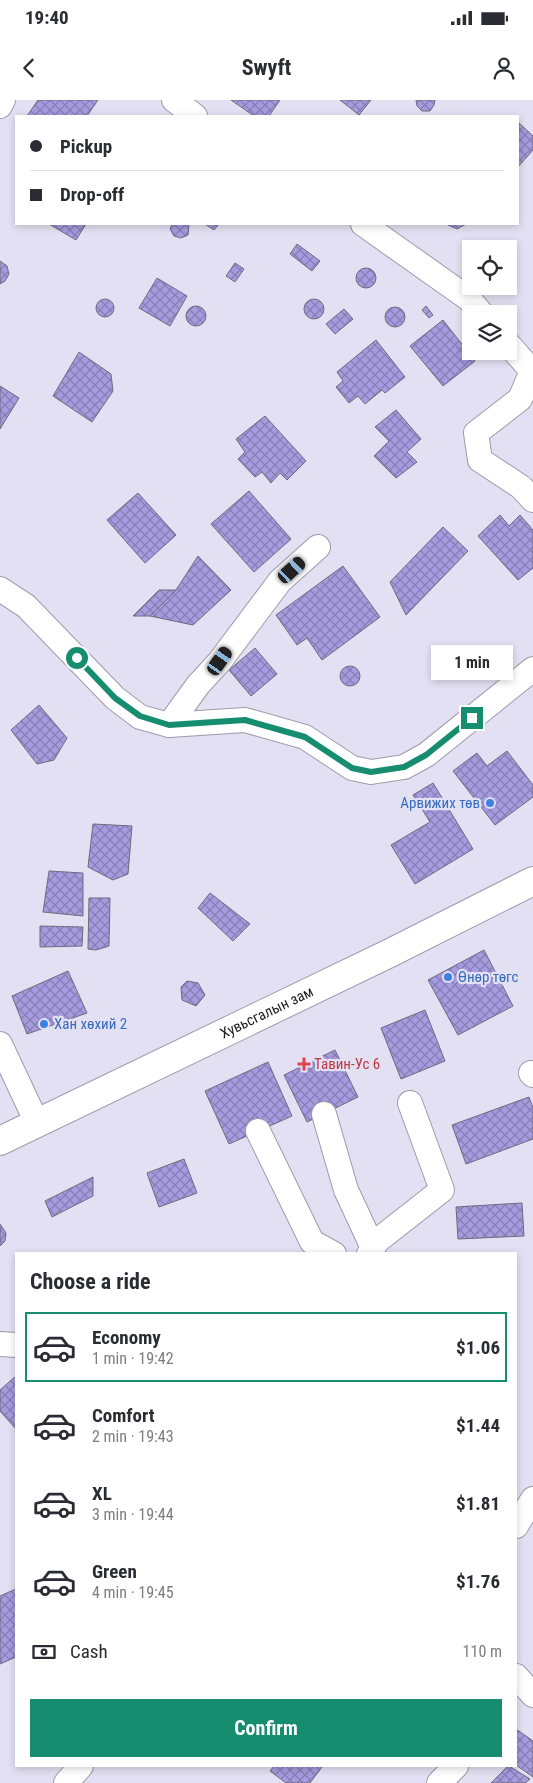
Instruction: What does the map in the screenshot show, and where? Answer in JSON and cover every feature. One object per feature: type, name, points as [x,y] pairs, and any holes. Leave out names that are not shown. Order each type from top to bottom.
[{"type":"main road","name":"Хувьсгалын зам","points":[[0,1141],[390,953],[533,881]]},
{"type":"street","points":[[0,106],[3,100]]},
{"type":"street","points":[[174,100],[194,115]]},
{"type":"street","points":[[364,225],[469,299],[474,305]]},
{"type":"street","points":[[517,354],[532,371],[520,399],[476,433],[480,460],[521,487],[533,500]]},
{"type":"street","points":[[169,725],[280,581],[318,546]]},
{"type":"street","points":[[0,589],[26,606],[115,698],[140,716],[169,725],[245,720],[305,737],[352,768],[371,772],[404,767],[426,755],[533,669]]},
{"type":"street","points":[[0,1044],[37,1123]]},
{"type":"street","points":[[371,1251],[377,1241],[442,1190],[410,1102]]},
{"type":"street","points":[[324,1114],[346,1190],[371,1251]]},
{"type":"street","points":[[258,1131],[312,1242],[330,1252]]},
{"type":"street","points":[[0,1344],[15,1345]]},
{"type":"street","points":[[517,1524],[533,1499]]},
{"type":"street","points":[[66,1783],[81,1767]]},
{"type":"street","points":[[439,1783],[455,1767]]},
{"type":"building","points":[[38,100],[98,100],[88,115],[28,115]]},
{"type":"building","points":[[231,100],[280,100],[270,115],[253,115]]},
{"type":"building","points":[[340,100],[371,100],[359,115]]},
{"type":"building","points":[[416,100],[435,100],[430,111],[422,111],[417,106]]},
{"type":"building","points":[[519,123],[533,136],[533,150],[519,166]]},
{"type":"building","points":[[51,225],[85,225],[76,240]]},
{"type":"building","points":[[172,225],[189,225],[188,235],[181,238],[174,236],[170,229]]},
{"type":"building","points":[[206,225],[218,225],[214,230]]},
{"type":"building","points":[[448,225],[464,225],[457,229]]},
{"type":"building","points":[[297,244],[320,261],[312,271],[290,254]]},
{"type":"building","points":[[0,261],[7,266],[9,274],[5,281],[0,284]]},
{"type":"building","points":[[235,263],[244,269],[235,282],[226,276]]},
{"type":"building","points":[[366,268],[373,271],[376,278],[373,285],[366,288],[359,285],[356,278],[359,271]]},
{"type":"building","points":[[157,278],[187,296],[170,326],[139,308]]},
{"type":"building","points":[[101,299],[109,299],[114,304],[112,315],[101,317],[96,312],[96,304]]},
{"type":"building","points":[[314,299],[321,302],[324,309],[321,316],[314,319],[307,316],[304,309],[307,302]]},
{"type":"building","points":[[196,306],[203,309],[206,316],[203,323],[196,326],[189,323],[186,316],[189,309]]},
{"type":"building","points":[[426,306],[433,315],[429,318],[422,310]]},
{"type":"building","points":[[395,307],[402,310],[405,317],[402,324],[395,327],[388,324],[385,317],[388,310]]},
{"type":"building","points":[[344,309],[353,319],[335,334],[326,324]]},
{"type":"building","points":[[443,320],[462,344],[462,360],[475,361],[443,386],[410,346]]},
{"type":"building","points":[[376,340],[405,377],[385,393],[382,390],[365,404],[358,396],[349,403],[336,387],[343,381],[337,372]]},
{"type":"building","points":[[79,352],[111,374],[113,391],[92,422],[53,396]]},
{"type":"building","points":[[0,386],[19,398],[0,429]]},
{"type":"building","points":[[396,410],[421,439],[407,452],[417,462],[396,478],[374,456],[389,441],[375,427]]},
{"type":"building","points":[[265,416],[306,461],[287,480],[280,473],[271,483],[262,472],[255,477],[238,459],[245,452],[236,439]]},
{"type":"building","points":[[249,491],[291,539],[254,572],[211,524]]},
{"type":"building","points":[[138,493],[176,535],[145,563],[107,520]]},
{"type":"building","points":[[500,515],[509,526],[520,515],[533,530],[533,568],[518,580],[478,536]]},
{"type":"building","points":[[443,527],[468,551],[406,615],[390,582]]},
{"type":"building","points":[[198,556],[231,590],[193,625],[150,616],[176,590]]},
{"type":"building","points":[[343,566],[380,617],[322,660],[307,638],[297,645],[276,615]]},
{"type":"building","points":[[159,590],[176,590],[150,616],[133,616]]},
{"type":"building","points":[[255,648],[277,674],[251,696],[229,670]]},
{"type":"building","points":[[350,666],[357,669],[360,676],[357,683],[350,686],[343,683],[340,676],[343,669]]},
{"type":"building","points":[[39,705],[67,738],[54,760],[37,764],[11,730]]},
{"type":"building","points":[[507,751],[533,785],[533,797],[495,825],[453,771],[477,753],[487,766]]},
{"type":"building","points":[[433,783],[473,849],[415,884],[391,845],[430,822],[413,795]]},
{"type":"building","points":[[93,824],[132,826],[128,874],[113,880],[88,867]]},
{"type":"building","points":[[49,871],[83,873],[83,916],[43,912]]},
{"type":"building","points":[[210,893],[250,924],[233,941],[198,908]]},
{"type":"building","points":[[89,898],[110,898],[109,946],[96,950],[88,949]]},
{"type":"building","points":[[40,926],[83,927],[82,946],[40,947]]},
{"type":"building","points":[[484,950],[513,1006],[458,1035],[428,980]]},
{"type":"building","points":[[68,971],[87,1013],[27,1034],[12,996]]},
{"type":"building","points":[[187,981],[198,983],[205,995],[196,1006],[182,1000],[181,987]]},
{"type":"building","points":[[425,1010],[445,1061],[401,1079],[381,1028]]},
{"type":"building","points":[[335,1050],[358,1097],[307,1122],[284,1075]]},
{"type":"building","points":[[268,1062],[292,1116],[229,1144],[205,1091]]},
{"type":"building","points":[[529,1097],[533,1108],[533,1139],[466,1164],[452,1125]]},
{"type":"building","points":[[184,1159],[197,1193],[159,1207],[147,1173]]},
{"type":"building","points":[[93,1177],[93,1196],[52,1217],[45,1201]]},
{"type":"building","points":[[522,1203],[524,1236],[458,1239],[456,1207]]},
{"type":"building","points":[[0,1224],[6,1233],[5,1241],[0,1246]]},
{"type":"building","points":[[15,1377],[15,1428],[0,1411],[0,1390]]},
{"type":"building","points":[[15,1589],[15,1657],[0,1664],[0,1596]]},
{"type":"building","points":[[517,1730],[533,1741],[533,1777],[517,1766]]},
{"type":"building","points":[[273,1767],[322,1767],[310,1783],[286,1783],[270,1771]]},
{"type":"building","points":[[507,1767],[511,1767],[530,1779],[525,1783],[491,1783]]},
{"type":"place","name":"Арвижих төв","points":[[490,803]]},
{"type":"place","name":"Өнөр төгс","points":[[448,977]]},
{"type":"place","name":"Хан хөхий 2","points":[[44,1024]]},
{"type":"place","name":"Тавин-Ус 6","points":[[304,1064]]},
{"type":"route","points":[[77,658],[115,698],[140,716],[169,725],[245,720],[305,737],[352,768],[371,772],[404,767],[426,755],[472,718]]}]
